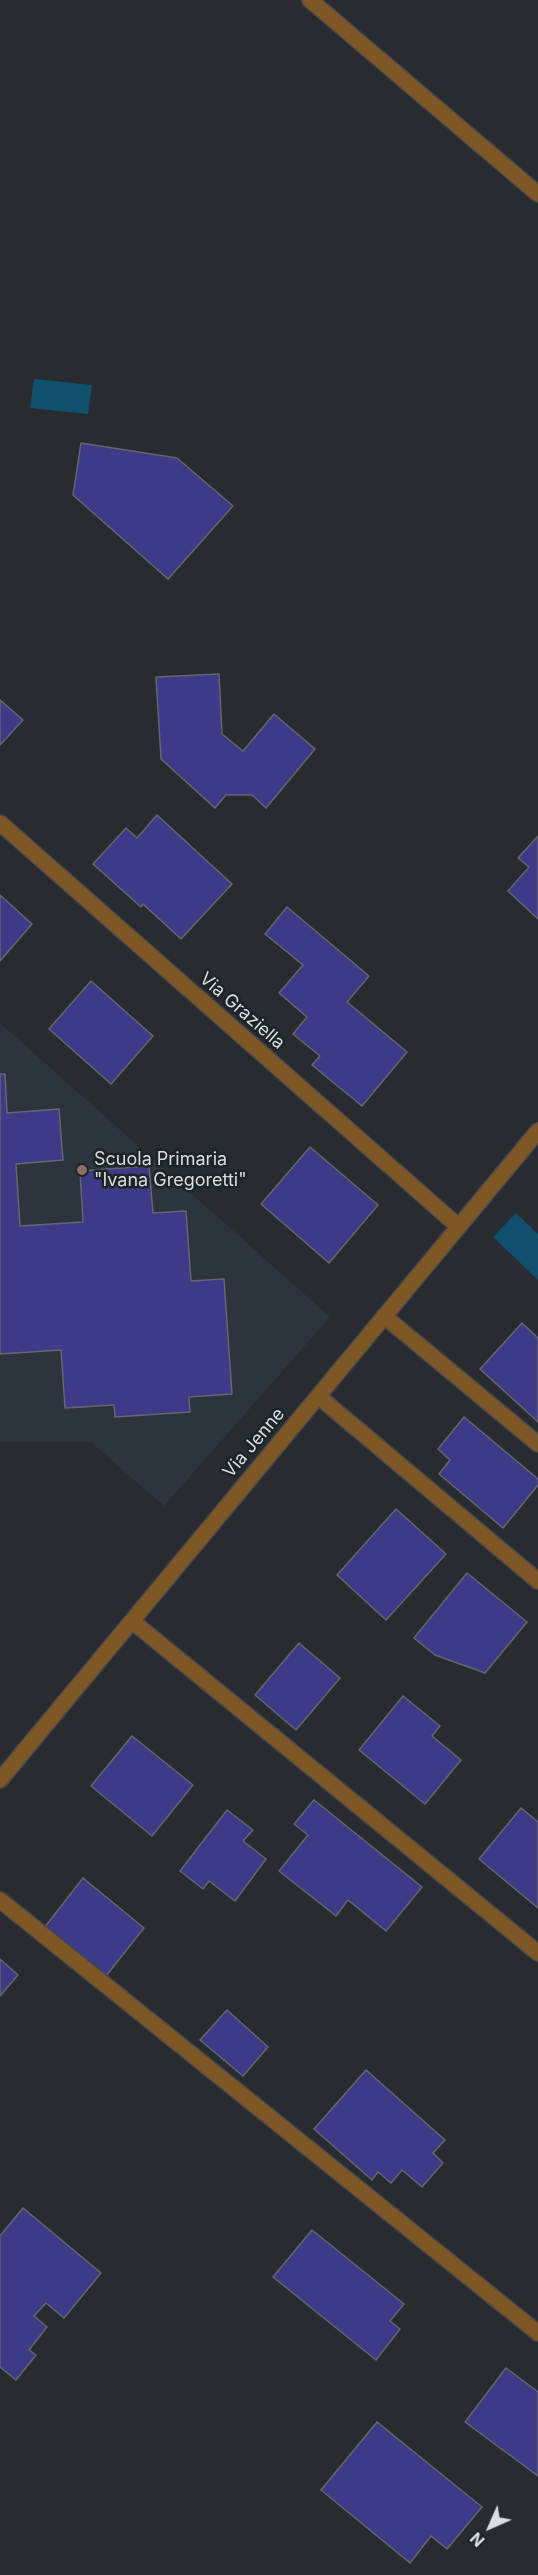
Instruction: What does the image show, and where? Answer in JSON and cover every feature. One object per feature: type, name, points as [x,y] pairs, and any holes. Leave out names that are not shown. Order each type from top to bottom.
[{"type":"street","points":[[310,0],[538,194]]},
{"type":"street","name":"Via Graziella","points":[[0,823],[459,1227]]},
{"type":"street","name":"Via Jenne","points":[[0,1780],[538,1131]]},
{"type":"street","points":[[384,1316],[538,1444]]},
{"type":"street","points":[[318,1396],[538,1581]]},
{"type":"street","points":[[132,1621],[538,1953]]},
{"type":"street","points":[[0,1900],[538,2333]]},
{"type":"shaded area","name":"Scuola Primaria \"Ivana Gregoretti\"","points":[[0,1023],[330,1317],[164,1506],[91,1442],[0,1442]]},
{"type":"water","points":[[34,379],[92,385],[88,414],[30,408]]},
{"type":"water","points":[[516,1213],[538,1234],[538,1280],[493,1237]]},
{"type":"building","points":[[81,443],[177,458],[233,506],[168,579],[73,495]]},
{"type":"building","points":[[219,674],[222,734],[243,751],[274,714],[315,749],[266,808],[252,795],[226,795],[215,808],[161,759],[156,677]]},
{"type":"building","points":[[0,700],[23,720],[0,745]]},
{"type":"building","points":[[157,815],[232,884],[181,939],[143,904],[141,907],[93,864],[126,828],[137,838]]},
{"type":"building","points":[[538,836],[538,919],[508,891],[529,867],[518,858]]},
{"type":"building","points":[[0,895],[32,924],[0,961]]},
{"type":"building","points":[[287,907],[369,976],[347,1002],[407,1052],[362,1106],[312,1065],[320,1056],[293,1034],[307,1017],[279,993],[303,965],[265,934]]},
{"type":"building","points":[[91,981],[153,1036],[111,1084],[49,1029]]},
{"type":"building","points":[[0,1074],[5,1074],[7,1113],[59,1109],[63,1160],[16,1164],[20,1226],[83,1222],[80,1171],[149,1166],[153,1213],[186,1211],[191,1281],[224,1279],[232,1394],[189,1397],[190,1412],[115,1417],[114,1405],[65,1408],[61,1350],[0,1354]]},
{"type":"building","points":[[310,1147],[378,1205],[329,1263],[261,1204]]},
{"type":"building","points":[[522,1323],[538,1338],[538,1422],[480,1369]]},
{"type":"building","points":[[464,1417],[538,1479],[538,1485],[503,1528],[439,1474],[450,1460],[438,1449]]},
{"type":"building","points":[[396,1509],[446,1554],[386,1620],[337,1575]]},
{"type":"building","points":[[467,1573],[527,1622],[485,1673],[435,1655],[414,1638]]},
{"type":"building","points":[[299,1643],[340,1678],[296,1730],[255,1695]]},
{"type":"building","points":[[403,1696],[440,1726],[432,1736],[461,1760],[425,1804],[359,1750]]},
{"type":"building","points":[[132,1736],[193,1785],[152,1836],[91,1786]]},
{"type":"building","points":[[314,1800],[422,1887],[386,1931],[348,1900],[336,1916],[279,1871],[308,1835],[294,1824]]},
{"type":"building","points":[[521,1808],[538,1822],[538,1908],[479,1859]]},
{"type":"building","points":[[227,1810],[253,1830],[243,1841],[266,1859],[235,1901],[209,1881],[203,1889],[180,1871]]},
{"type":"building","points":[[83,1878],[144,1928],[106,1976],[44,1928]]},
{"type":"building","points":[[0,1959],[18,1975],[0,1996]]},
{"type":"building","points":[[227,2010],[268,2047],[243,2076],[200,2040]]},
{"type":"building","points":[[366,2070],[445,2140],[433,2153],[443,2163],[422,2187],[402,2170],[391,2183],[378,2172],[372,2180],[314,2129]]},
{"type":"building","points":[[23,2208],[101,2273],[64,2318],[46,2303],[34,2316],[47,2327],[29,2350],[36,2355],[16,2380],[0,2367],[0,2236]]},
{"type":"building","points":[[312,2230],[404,2304],[390,2321],[400,2329],[376,2360],[273,2277]]},
{"type":"building","points":[[506,2368],[538,2392],[538,2476],[465,2422]]},
{"type":"building","points":[[377,2422],[482,2507],[447,2549],[431,2536],[410,2563],[321,2490]]},
{"type":"place","name":"Scuola Primaria \"Ivana Gregoretti\"","points":[[82,1170]]}]
